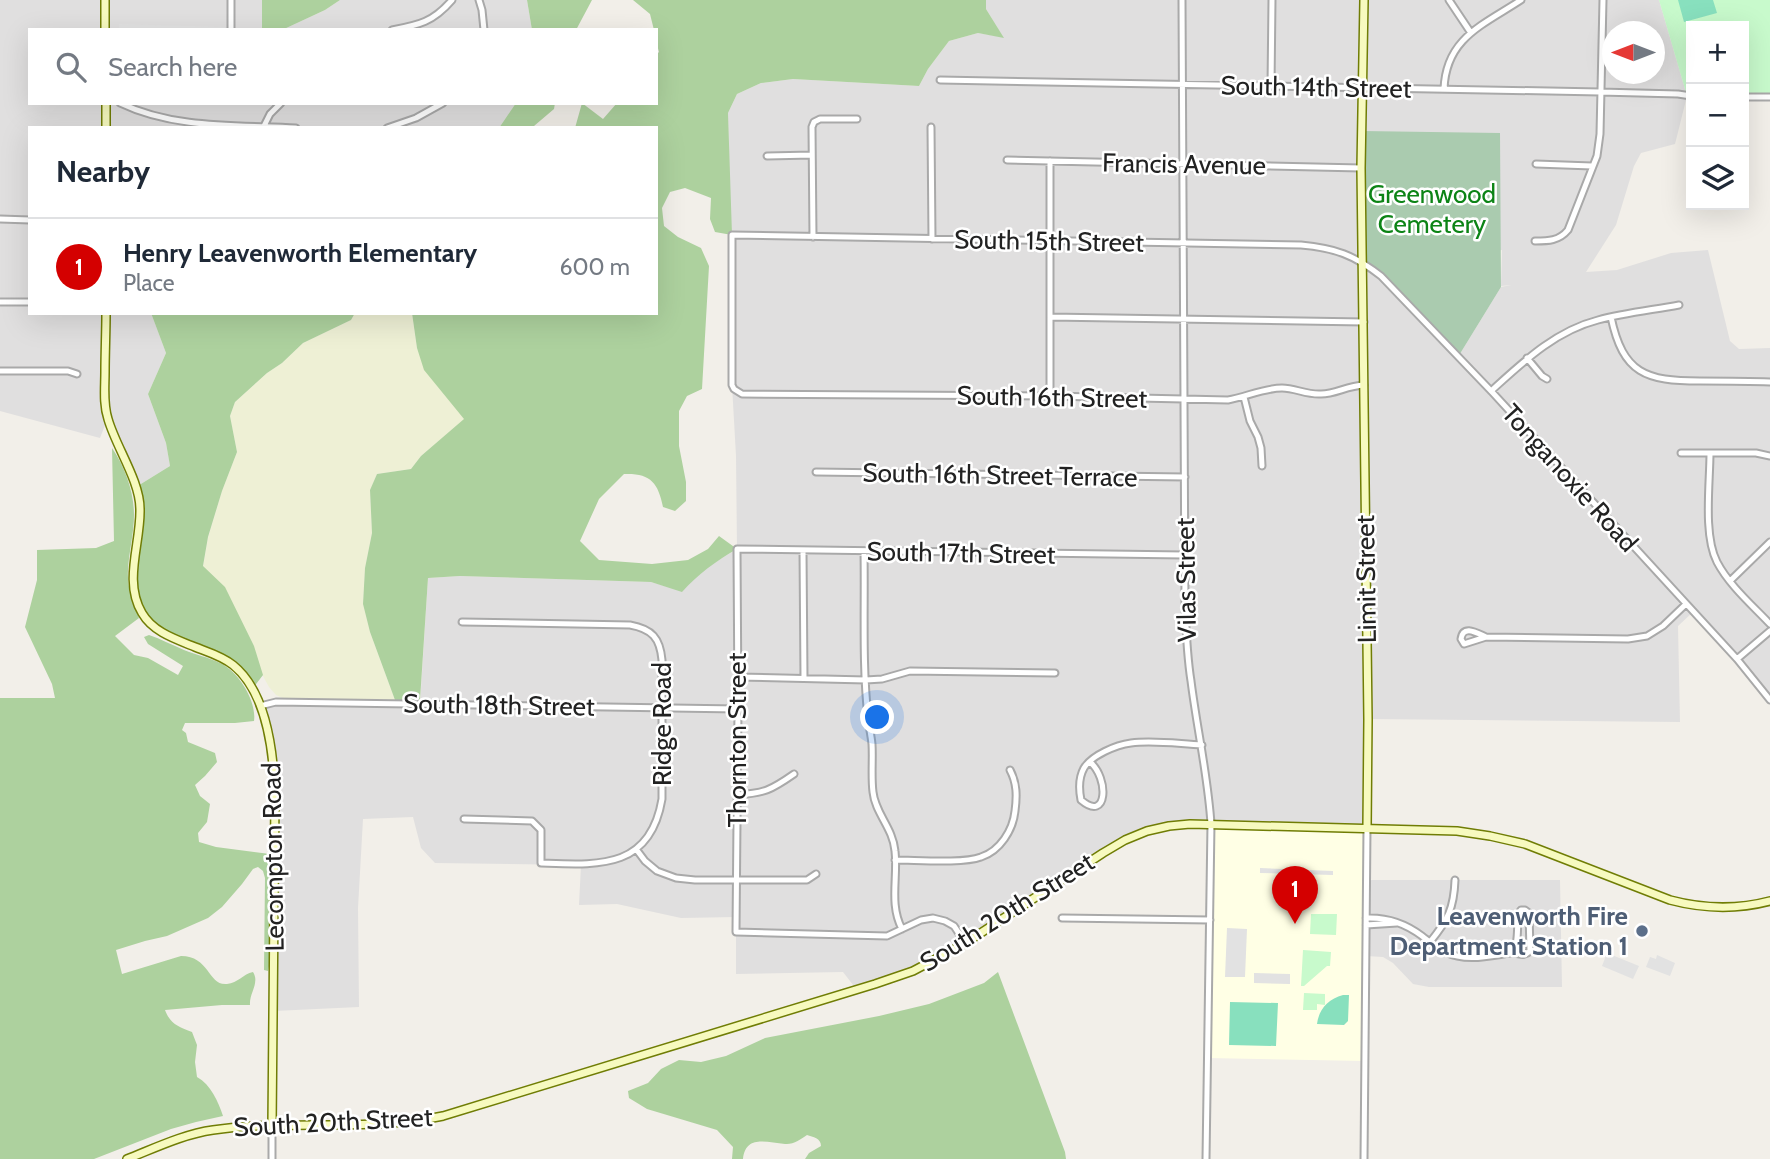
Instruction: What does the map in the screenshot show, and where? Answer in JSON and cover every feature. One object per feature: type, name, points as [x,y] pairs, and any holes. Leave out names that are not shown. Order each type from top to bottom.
[{"type":"street","points":[[105,0],[105,28]]},
{"type":"street","points":[[231,0],[232,28]]},
{"type":"street","points":[[400,28],[426,22],[446,8],[452,0]]},
{"type":"street","points":[[479,0],[484,28]]},
{"type":"street","name":"Vilas Street","points":[[1182,0],[1184,555],[1187,642],[1210,824],[1206,1159]]},
{"type":"street","points":[[1271,86],[1272,0]]},
{"type":"street","name":"Limit Street","points":[[1364,0],[1362,168],[1368,719],[1364,1159]]},
{"type":"street","points":[[1449,0],[1471,33]]},
{"type":"street","points":[[1444,89],[1444,77],[1454,50],[1471,33],[1521,0]]},
{"type":"street","points":[[1535,241],[1555,240],[1568,230],[1599,145],[1603,0]]},
{"type":"street","name":"South 14th Street","points":[[940,80],[1686,95]]},
{"type":"street","points":[[1749,97],[1770,97]]},
{"type":"street","points":[[106,105],[106,126]]},
{"type":"street","points":[[124,105],[138,112],[188,122],[229,126]]},
{"type":"street","points":[[264,126],[279,105]]},
{"type":"street","points":[[393,126],[416,118],[439,105]]},
{"type":"street","points":[[813,237],[812,127],[814,122],[820,119],[857,119]]},
{"type":"street","points":[[931,127],[932,239]]},
{"type":"street","points":[[766,156],[813,155]]},
{"type":"street","name":"Francis Avenue","points":[[1007,160],[1362,168]]},
{"type":"street","points":[[1050,161],[1050,396]]},
{"type":"street","points":[[1536,164],[1592,166]]},
{"type":"street","points":[[0,219],[28,220]]},
{"type":"street","name":"South 15th Street","points":[[737,393],[732,385],[732,235],[1301,245],[1324,247],[1363,262]]},
{"type":"street","name":"Tonganoxie Road","points":[[1363,262],[1391,286],[1491,391],[1737,659],[1770,700]]},
{"type":"street","points":[[0,302],[28,302]]},
{"type":"street","points":[[1491,391],[1527,358],[1571,330],[1598,320],[1679,305]]},
{"type":"street","name":"Lecompton Road","points":[[106,315],[104,401],[108,419],[136,487],[141,507],[133,569],[136,600],[141,612],[155,628],[223,658],[234,666],[253,688],[270,743],[274,772],[272,1159]]},
{"type":"street","points":[[1050,317],[1364,323]]},
{"type":"street","points":[[1611,317],[1614,333],[1624,355],[1644,373],[1660,380],[1770,382]]},
{"type":"street","points":[[1527,358],[1547,379]]},
{"type":"street","points":[[0,371],[68,371],[77,374]]},
{"type":"street","name":"South 16th Street","points":[[737,393],[1228,400],[1272,388],[1286,387],[1323,394],[1364,385]]},
{"type":"street","points":[[1244,397],[1261,448],[1262,466]]},
{"type":"street","points":[[1681,453],[1756,453],[1770,456]]},
{"type":"street","points":[[1710,453],[1710,540],[1717,563],[1770,624]]},
{"type":"street","name":"South 16th Street Terrace","points":[[816,472],[1185,477]]},
{"type":"street","points":[[1730,581],[1770,542]]},
{"type":"street","name":"South 17th Street","points":[[737,549],[1184,555]]},
{"type":"street","name":"Thornton Street","points":[[737,549],[736,932],[887,936],[902,929]]},
{"type":"street","points":[[803,551],[804,678]]},
{"type":"street","points":[[864,552],[866,680],[872,744],[873,795],[892,835],[895,851],[894,908],[902,929],[921,920],[945,920],[954,926],[964,944]]},
{"type":"street","points":[[1486,637],[1628,639],[1647,636],[1686,604]]},
{"type":"street","name":"Ridge Road","points":[[463,622],[630,625],[643,628],[654,635],[661,647],[662,799],[652,831],[636,849]]},
{"type":"street","points":[[1737,659],[1770,631]]},
{"type":"street","points":[[738,677],[866,680],[882,679],[910,671],[1055,673]]},
{"type":"street","name":"South 18th Street","points":[[260,706],[276,702],[738,709]]},
{"type":"street","points":[[1090,762],[1094,765],[1105,792],[1100,803],[1093,806],[1084,804],[1081,800],[1080,780],[1082,771],[1090,762],[1100,755],[1130,743],[1202,745]]},
{"type":"street","points":[[895,860],[964,861],[992,852],[1013,825],[1016,780],[1010,769]]},
{"type":"street","points":[[737,795],[772,789],[794,774]]},
{"type":"street","points":[[464,819],[532,821],[541,830],[541,863],[606,863],[636,849],[657,871],[676,878],[807,880],[816,874]]},
{"type":"street","name":"South 20th Street","points":[[127,1159],[210,1130],[245,1126],[382,1124],[443,1116],[875,984],[913,971],[964,944],[1125,840],[1169,826],[1210,824],[1457,831],[1511,840],[1670,900],[1715,908],[1770,901]]},
{"type":"street","points":[[1430,942],[1451,910],[1455,898],[1455,880]]},
{"type":"street","points":[[1366,921],[1397,923],[1409,927],[1455,956],[1476,957],[1512,953],[1522,956],[1530,951],[1531,919],[1530,913],[1525,910],[1519,913],[1516,946],[1512,953]]},
{"type":"street","points":[[1062,918],[1210,920]]},
{"type":"shaded area","points":[[0,0],[262,0],[262,28],[28,28],[28,105],[515,105],[500,126],[28,126],[28,315],[152,315],[166,353],[148,394],[166,443],[170,466],[136,487],[107,420],[100,438],[0,411]]},
{"type":"shaded area","points":[[340,0],[527,0],[532,28],[286,28]]},
{"type":"shaded area","points":[[986,0],[1659,0],[1686,93],[1675,144],[1641,153],[1634,166],[1616,225],[1586,272],[1617,270],[1671,253],[1708,250],[1730,341],[1739,349],[1770,348],[1770,700],[1693,612],[1678,626],[1680,722],[1368,719],[1367,828],[1169,826],[1125,840],[983,933],[913,971],[857,990],[843,972],[736,974],[736,917],[681,918],[617,904],[579,905],[581,865],[435,863],[421,848],[413,817],[363,819],[358,908],[359,1007],[274,1011],[274,772],[260,706],[420,704],[428,578],[460,576],[651,582],[682,591],[712,564],[737,549],[728,113],[737,94],[761,83],[793,79],[919,86],[949,41],[978,33],[1003,37],[986,9]],"holes":[[[1502,250],[1501,286],[1511,285],[1501,287],[1458,357],[1381,276]]]},
{"type":"shaded area","points":[[119,24],[225,27],[225,28],[119,28]]},
{"type":"shaded area","points":[[354,315],[412,315],[417,348],[435,383],[465,419],[421,456],[411,469],[377,474],[370,490],[372,533],[365,568],[363,604],[370,632],[395,700],[285,699],[276,695],[269,687],[203,567],[208,538],[237,452],[230,416],[235,402],[303,343],[351,320]]},
{"type":"shaded area","points":[[1211,824],[1367,828],[1365,1061],[1207,1058]]},
{"type":"shaded area","points":[[1260,868],[1333,871],[1333,875],[1260,873]]},
{"type":"shaded area","points":[[1367,880],[1560,880],[1562,987],[1429,987],[1413,984],[1393,963],[1383,957],[1366,956]]},
{"type":"shaded area","points":[[1227,928],[1247,929],[1245,977],[1225,977]]},
{"type":"shaded area","points":[[1607,953],[1639,966],[1633,979],[1602,966]]},
{"type":"shaded area","points":[[1657,955],[1675,963],[1670,976],[1646,967],[1650,957],[1656,959]]},
{"type":"shaded area","points":[[1254,973],[1290,974],[1290,984],[1254,983]]},
{"type":"green space","points":[[262,0],[340,0],[286,28],[262,28]]},
{"type":"green space","points":[[527,0],[592,0],[577,28],[532,28]]},
{"type":"green space","points":[[633,0],[986,0],[986,9],[1004,38],[978,33],[949,41],[919,86],[793,79],[761,83],[737,94],[728,113],[732,235],[715,232],[710,219],[711,198],[685,188],[670,192],[662,208],[664,226],[678,237],[701,248],[709,266],[702,389],[687,396],[679,411],[679,446],[686,482],[686,501],[675,511],[663,507],[658,491],[651,481],[640,475],[624,474],[599,499],[580,541],[599,560],[652,564],[688,560],[708,549],[719,536],[737,549],[708,568],[682,592],[651,582],[460,576],[428,578],[420,700],[395,700],[370,632],[363,604],[365,568],[372,533],[370,490],[377,474],[411,469],[421,456],[464,419],[424,370],[417,348],[412,315],[658,315],[658,126],[576,126],[581,105],[603,119],[615,105],[658,105],[658,28],[654,28],[650,14]]},
{"type":"green space","points":[[1659,0],[1770,0],[1770,95],[1749,95],[1749,21],[1686,21],[1686,93]]},
{"type":"green space","points":[[1678,0],[1713,0],[1717,13],[1684,22]]},
{"type":"green space","points":[[515,105],[555,105],[554,109],[534,126],[500,126]]},
{"type":"green space","name":"Greenwood Cemetery","points":[[1362,131],[1500,133],[1501,287],[1458,357],[1390,286],[1363,262]]},
{"type":"green space","points":[[152,315],[354,315],[351,320],[303,343],[235,402],[230,416],[237,452],[208,537],[203,566],[225,587],[254,646],[263,675],[253,688],[234,666],[177,640],[147,621],[133,587],[141,507],[136,487],[170,466],[166,443],[148,394],[166,353]]},
{"type":"green space","points":[[112,448],[125,471],[134,506],[128,576],[130,594],[139,618],[115,636],[134,655],[148,658],[178,675],[183,666],[148,644],[144,637],[149,635],[220,663],[239,680],[252,705],[254,721],[185,723],[182,730],[186,733],[188,742],[215,753],[217,762],[195,785],[200,796],[210,804],[207,822],[198,833],[199,842],[270,854],[269,966],[268,971],[264,970],[265,878],[258,867],[253,869],[222,907],[208,918],[167,936],[116,950],[122,974],[181,956],[198,961],[221,983],[231,983],[253,972],[255,984],[250,1005],[165,1010],[172,1022],[192,1032],[197,1045],[197,1077],[210,1089],[223,1116],[171,1129],[94,1159],[0,1159],[0,698],[55,698],[52,684],[25,627],[37,580],[37,550],[96,548],[114,541]]},
{"type":"green space","points":[[1311,914],[1337,914],[1336,935],[1310,934]]},
{"type":"green space","points":[[1303,950],[1331,952],[1330,966],[1301,986]]},
{"type":"green space","points":[[998,972],[1066,1159],[805,1159],[809,1153],[821,1146],[818,1140],[807,1135],[788,1144],[753,1143],[748,1146],[743,1159],[732,1159],[733,1147],[717,1130],[647,1109],[629,1098],[628,1091],[648,1083],[661,1069],[679,1060],[701,1062],[726,1056],[765,1038],[929,1004],[984,983]]},
{"type":"green space","points":[[1304,993],[1325,994],[1325,1005],[1317,1004],[1317,1010],[1303,1010]]},
{"type":"green space","points":[[1343,995],[1349,995],[1348,1021],[1344,1025],[1317,1024],[1325,1005]]},
{"type":"green space","points":[[1230,1002],[1278,1003],[1276,1046],[1229,1045]]},
{"type":"place","name":"Henry Leavenworth Elementary","points":[[1295,924]]},
{"type":"place","name":"Leavenworth Fire Department Station 1","points":[[1642,931]]}]
